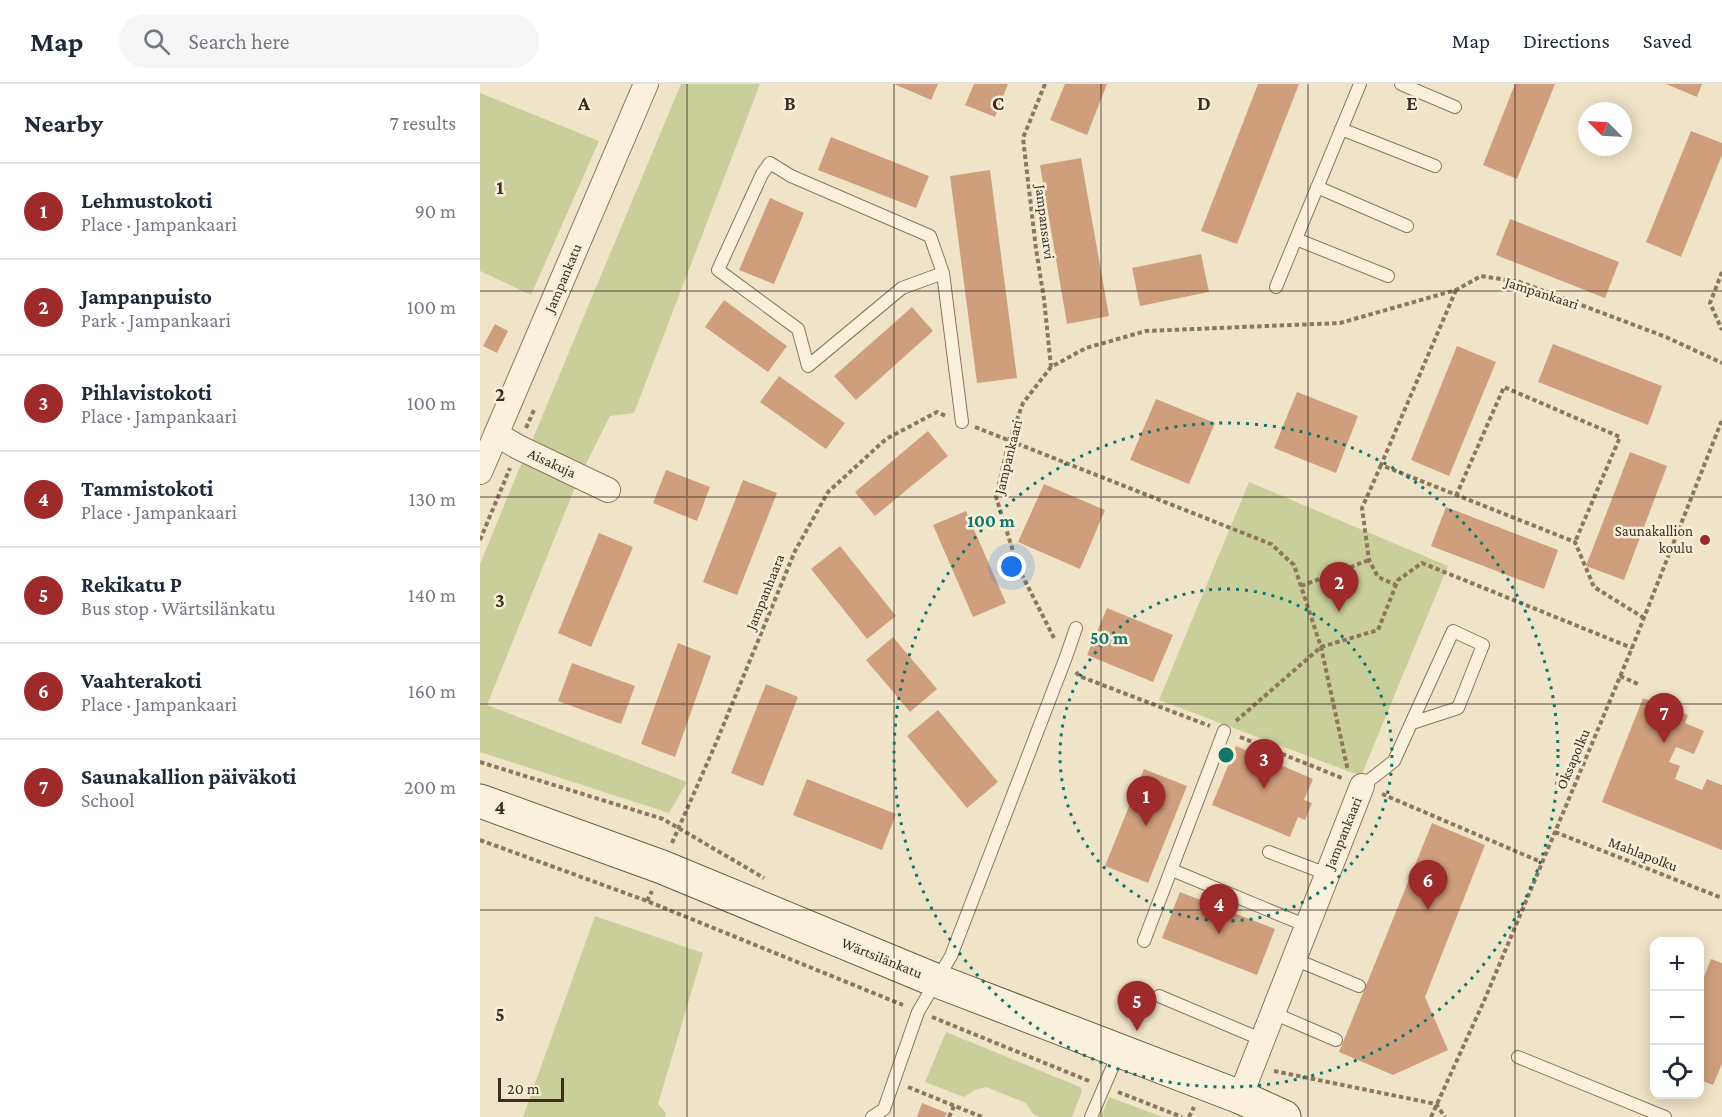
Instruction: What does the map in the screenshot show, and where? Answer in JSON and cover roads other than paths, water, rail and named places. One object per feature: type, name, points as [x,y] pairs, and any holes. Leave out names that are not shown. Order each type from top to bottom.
[{"type":"street","name":"Jampankatu","points":[[481,468],[646,84]]},
{"type":"street","name":"Aisakuja","points":[[496,434],[518,447],[609,490]]},
{"type":"street","name":"Jampankaari","points":[[1240,1097],[1327,874],[1356,784]]},
{"type":"street","name":"Wärtsilänkatu","points":[[480,801],[662,867],[935,980],[1240,1097],[1284,1117]]},
{"type":"lane","points":[[1276,287],[1360,84]]},
{"type":"lane","points":[[1401,84],[1455,107]]},
{"type":"lane","points":[[1341,129],[1435,166]]},
{"type":"lane","points":[[943,273],[902,288],[808,366],[798,329],[718,270],[762,174],[770,163],[791,176],[930,236],[943,273],[962,422]]},
{"type":"lane","points":[[1317,187],[1407,226]]},
{"type":"lane","points":[[1296,239],[1388,276]]},
{"type":"lane","points":[[872,1117],[884,1109],[918,1012],[951,956],[1076,628]]},
{"type":"lane","points":[[1356,784],[1394,762],[1453,631],[1483,645],[1458,708],[1412,723]]},
{"type":"lane","points":[[1144,941],[1224,731]]},
{"type":"lane","points":[[1269,852],[1327,874]]},
{"type":"lane","points":[[1172,870],[1307,926]]},
{"type":"lane","points":[[1294,959],[1359,986]]},
{"type":"lane","points":[[1159,996],[1263,1040]]},
{"type":"lane","points":[[1273,1013],[1336,1040]]},
{"type":"lane","points":[[1092,1117],[1120,1050]]},
{"type":"lane","points":[[1518,1058],[1665,1117]]},
{"type":"place","name":"Saunakallion koulu","points":[[1705,540]]},
{"type":"place","name":"Jampanpuisto","points":[[1339,612]]},
{"type":"place","name":"Saunakallion päiväkoti","points":[[1664,743]]},
{"type":"place","name":"Pihlavistokoti","points":[[1264,789]]},
{"type":"place","name":"Lehmustokoti","points":[[1146,826]]},
{"type":"place","name":"Vaahterakoti","points":[[1428,910]]},
{"type":"place","name":"Tammistokoti","points":[[1219,934]]},
{"type":"place","name":"Rekikatu P","points":[[1137,1031]]}]
